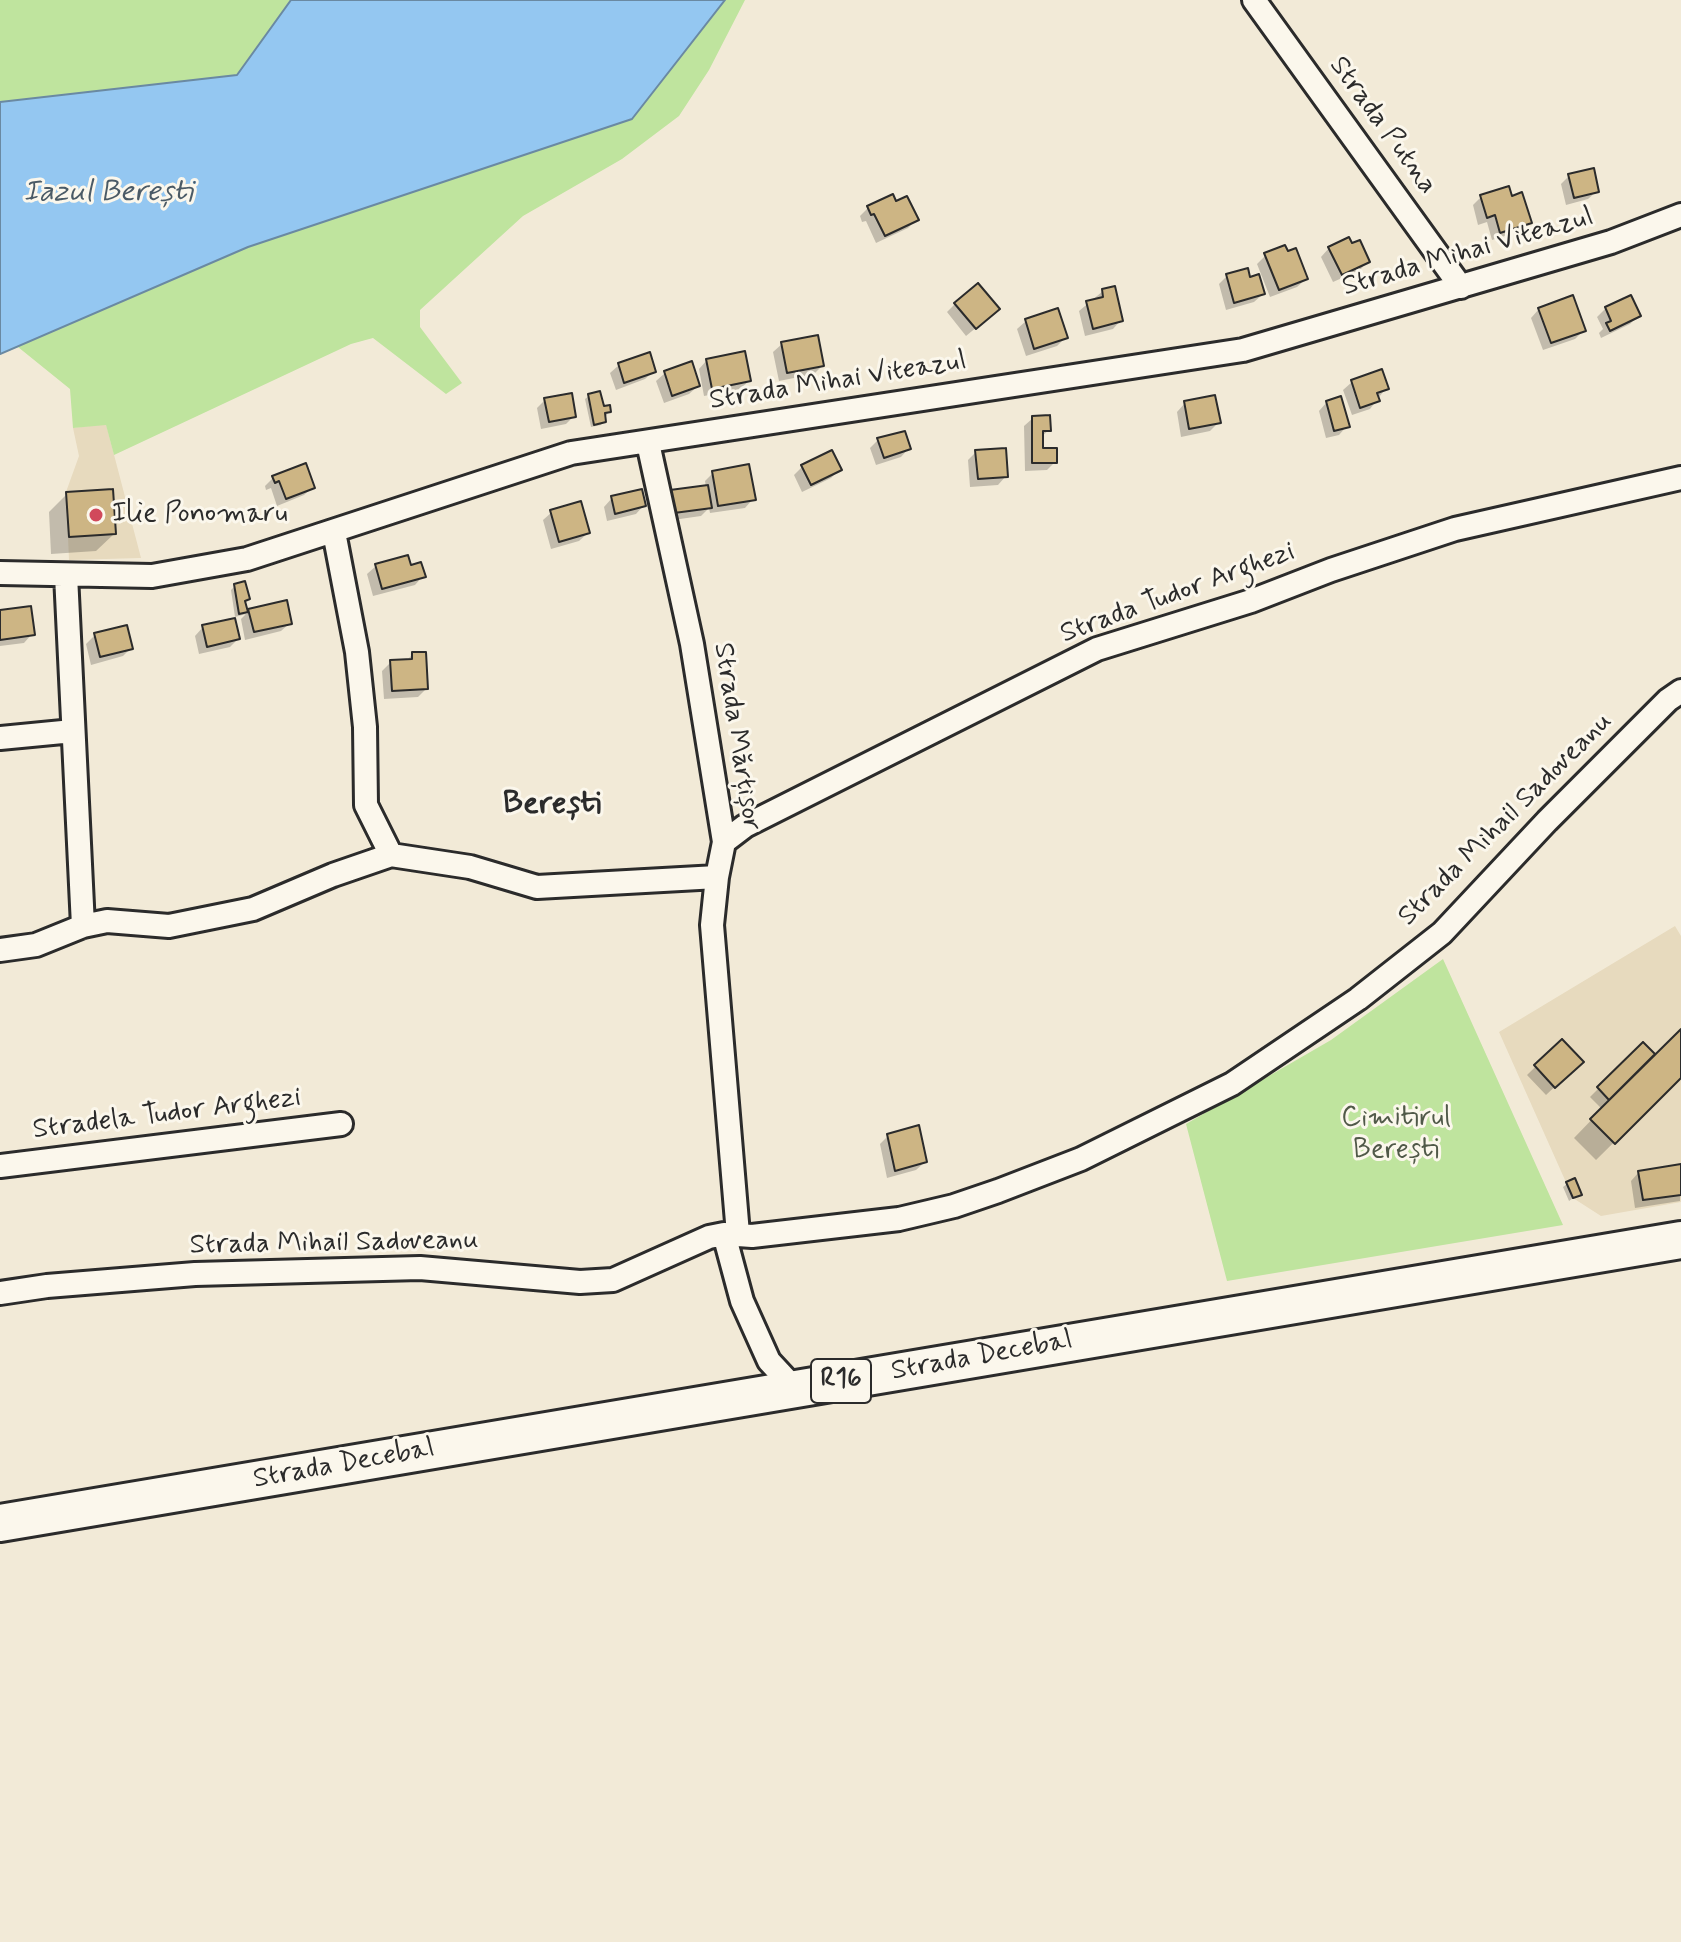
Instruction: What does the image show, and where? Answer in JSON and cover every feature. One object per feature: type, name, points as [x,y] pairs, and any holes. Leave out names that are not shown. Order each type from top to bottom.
[{"type":"main road","name":"Strada Decebal","points":[[0,1523],[1681,1240]]},
{"type":"street","name":"Strada Putna","points":[[1254,0],[1461,287]]},
{"type":"street","name":"Strada Mihai Viteazul","points":[[0,573],[152,576],[247,559],[571,453],[1243,350],[1611,242],[1681,215]]},
{"type":"street","name":"Strada Mărțișor","points":[[648,443],[692,644],[724,842],[712,925],[731,1234],[742,1301],[769,1361],[795,1389]]},
{"type":"street","name":"Strada Tudor Arghezi","points":[[724,842],[745,826],[1097,649],[1251,601],[1331,570],[1455,529],[1681,478]]},
{"type":"street","points":[[334,532],[357,652],[365,727],[366,805],[391,855]]},
{"type":"street","points":[[66,575],[83,926]]},
{"type":"street","name":"Strada Mihail Sadoveanu","points":[[0,1293],[47,1286],[195,1274],[420,1268],[580,1282],[613,1280],[690,1244],[731,1234],[752,1236],[899,1219],[954,1206],[1081,1159],[1232,1084],[1358,999],[1442,933],[1547,821],[1668,700],[1681,691]]},
{"type":"street","points":[[0,738],[73,731]]},
{"type":"street","points":[[0,950],[36,945],[83,926],[107,921],[169,926],[253,909],[333,875],[391,855],[470,867],[537,887],[717,877]]},
{"type":"street","name":"Stradela Tudor Arghezi","points":[[0,1166],[341,1124]]},
{"type":"shaded area","points":[[106,424],[141,558],[69,560],[66,492],[79,456],[73,428]]},
{"type":"shaded area","points":[[1675,926],[1681,936],[1681,1202],[1601,1216],[1573,1198],[1499,1032]]},
{"type":"green space","points":[[0,0],[745,0],[709,70],[679,116],[622,159],[523,216],[420,310],[420,327],[462,383],[446,394],[373,338],[351,344],[114,455],[106,425],[73,428],[70,389],[18,347],[0,354]]},
{"type":"green space","name":"Cimitirul Berești","points":[[1443,959],[1563,1225],[1227,1281],[1186,1124],[1331,1040]]},
{"type":"water","name":"Iazul Berești","points":[[291,0],[725,0],[632,119],[248,247],[0,354],[0,102],[237,75]]},
{"type":"building","points":[[1594,168],[1599,192],[1574,198],[1568,174]]},
{"type":"building","points":[[1509,186],[1512,196],[1522,192],[1532,223],[1500,233],[1495,215],[1487,218],[1480,195]]},
{"type":"building","points":[[893,194],[896,201],[907,196],[919,220],[885,236],[867,206]]},
{"type":"building","points":[[1349,237],[1352,243],[1360,240],[1370,262],[1342,275],[1328,247]]},
{"type":"building","points":[[1285,245],[1288,251],[1296,248],[1308,279],[1279,290],[1264,253]]},
{"type":"building","points":[[1248,268],[1250,277],[1259,274],[1265,294],[1234,303],[1226,274]]},
{"type":"building","points":[[978,283],[1000,309],[976,329],[954,303]]},
{"type":"building","points":[[1115,286],[1123,321],[1093,329],[1086,301],[1103,297],[1102,289]]},
{"type":"building","points":[[1573,295],[1586,331],[1551,343],[1538,308]]},
{"type":"building","points":[[1631,295],[1641,316],[1610,331],[1606,323],[1611,321],[1605,307]]},
{"type":"building","points":[[1058,308],[1068,338],[1034,349],[1025,319]]},
{"type":"building","points":[[818,335],[824,366],[787,373],[781,342]]},
{"type":"building","points":[[745,351],[751,381],[712,389],[706,359]]},
{"type":"building","points":[[650,352],[656,372],[624,383],[618,363]]},
{"type":"building","points":[[692,361],[700,386],[672,396],[664,371]]},
{"type":"building","points":[[1382,369],[1389,389],[1377,393],[1380,401],[1360,408],[1351,380]]},
{"type":"building","points":[[600,391],[604,406],[610,405],[611,412],[605,413],[606,422],[594,425],[588,394]]},
{"type":"building","points":[[572,393],[576,417],[549,422],[544,398]]},
{"type":"building","points":[[1215,395],[1221,423],[1189,429],[1184,401]]},
{"type":"building","points":[[1341,396],[1350,427],[1334,431],[1326,401]]},
{"type":"building","points":[[1050,415],[1051,431],[1043,431],[1043,448],[1057,448],[1057,463],[1032,463],[1032,416]]},
{"type":"building","points":[[905,431],[911,449],[884,458],[877,438]]},
{"type":"building","points":[[1006,448],[1008,477],[978,479],[975,450]]},
{"type":"building","points":[[832,450],[842,470],[811,485],[801,465]]},
{"type":"building","points":[[306,463],[315,488],[286,499],[279,481],[275,483],[272,476]]},
{"type":"building","points":[[749,464],[756,500],[718,506],[712,471]]},
{"type":"building","points":[[708,485],[712,508],[674,513],[670,490]]},
{"type":"building","points":[[113,489],[116,534],[69,537],[66,492]]},
{"type":"building","points":[[642,489],[646,506],[615,514],[611,496]]},
{"type":"building","points":[[581,501],[590,533],[559,542],[550,510]]},
{"type":"building","points":[[408,555],[411,565],[421,562],[426,577],[382,589],[375,564]]},
{"type":"building","points":[[245,581],[250,599],[245,601],[248,612],[239,614],[234,584]]},
{"type":"building","points":[[287,600],[292,624],[254,632],[248,609]]},
{"type":"building","points":[[31,606],[35,635],[0,640],[0,610]]},
{"type":"building","points":[[235,618],[240,639],[207,647],[202,625]]},
{"type":"building","points":[[127,625],[133,649],[100,657],[94,633]]},
{"type":"building","points":[[412,652],[426,652],[428,689],[392,691],[390,660],[412,659]]},
{"type":"building","points":[[1681,1029],[1681,1078],[1615,1144],[1590,1119]]},
{"type":"building","points":[[1562,1039],[1584,1062],[1555,1088],[1534,1065]]},
{"type":"building","points":[[1643,1042],[1655,1054],[1609,1100],[1597,1087]]},
{"type":"building","points":[[919,1125],[927,1162],[895,1171],[887,1134]]},
{"type":"building","points":[[1681,1164],[1681,1195],[1643,1200],[1638,1171]]},
{"type":"building","points":[[1575,1178],[1582,1195],[1573,1198],[1566,1182]]},
{"type":"place","name":"Ilie Ponomaru","points":[[96,515]]},
{"type":"district","name":"Berești","points":[[552,805]]}]
